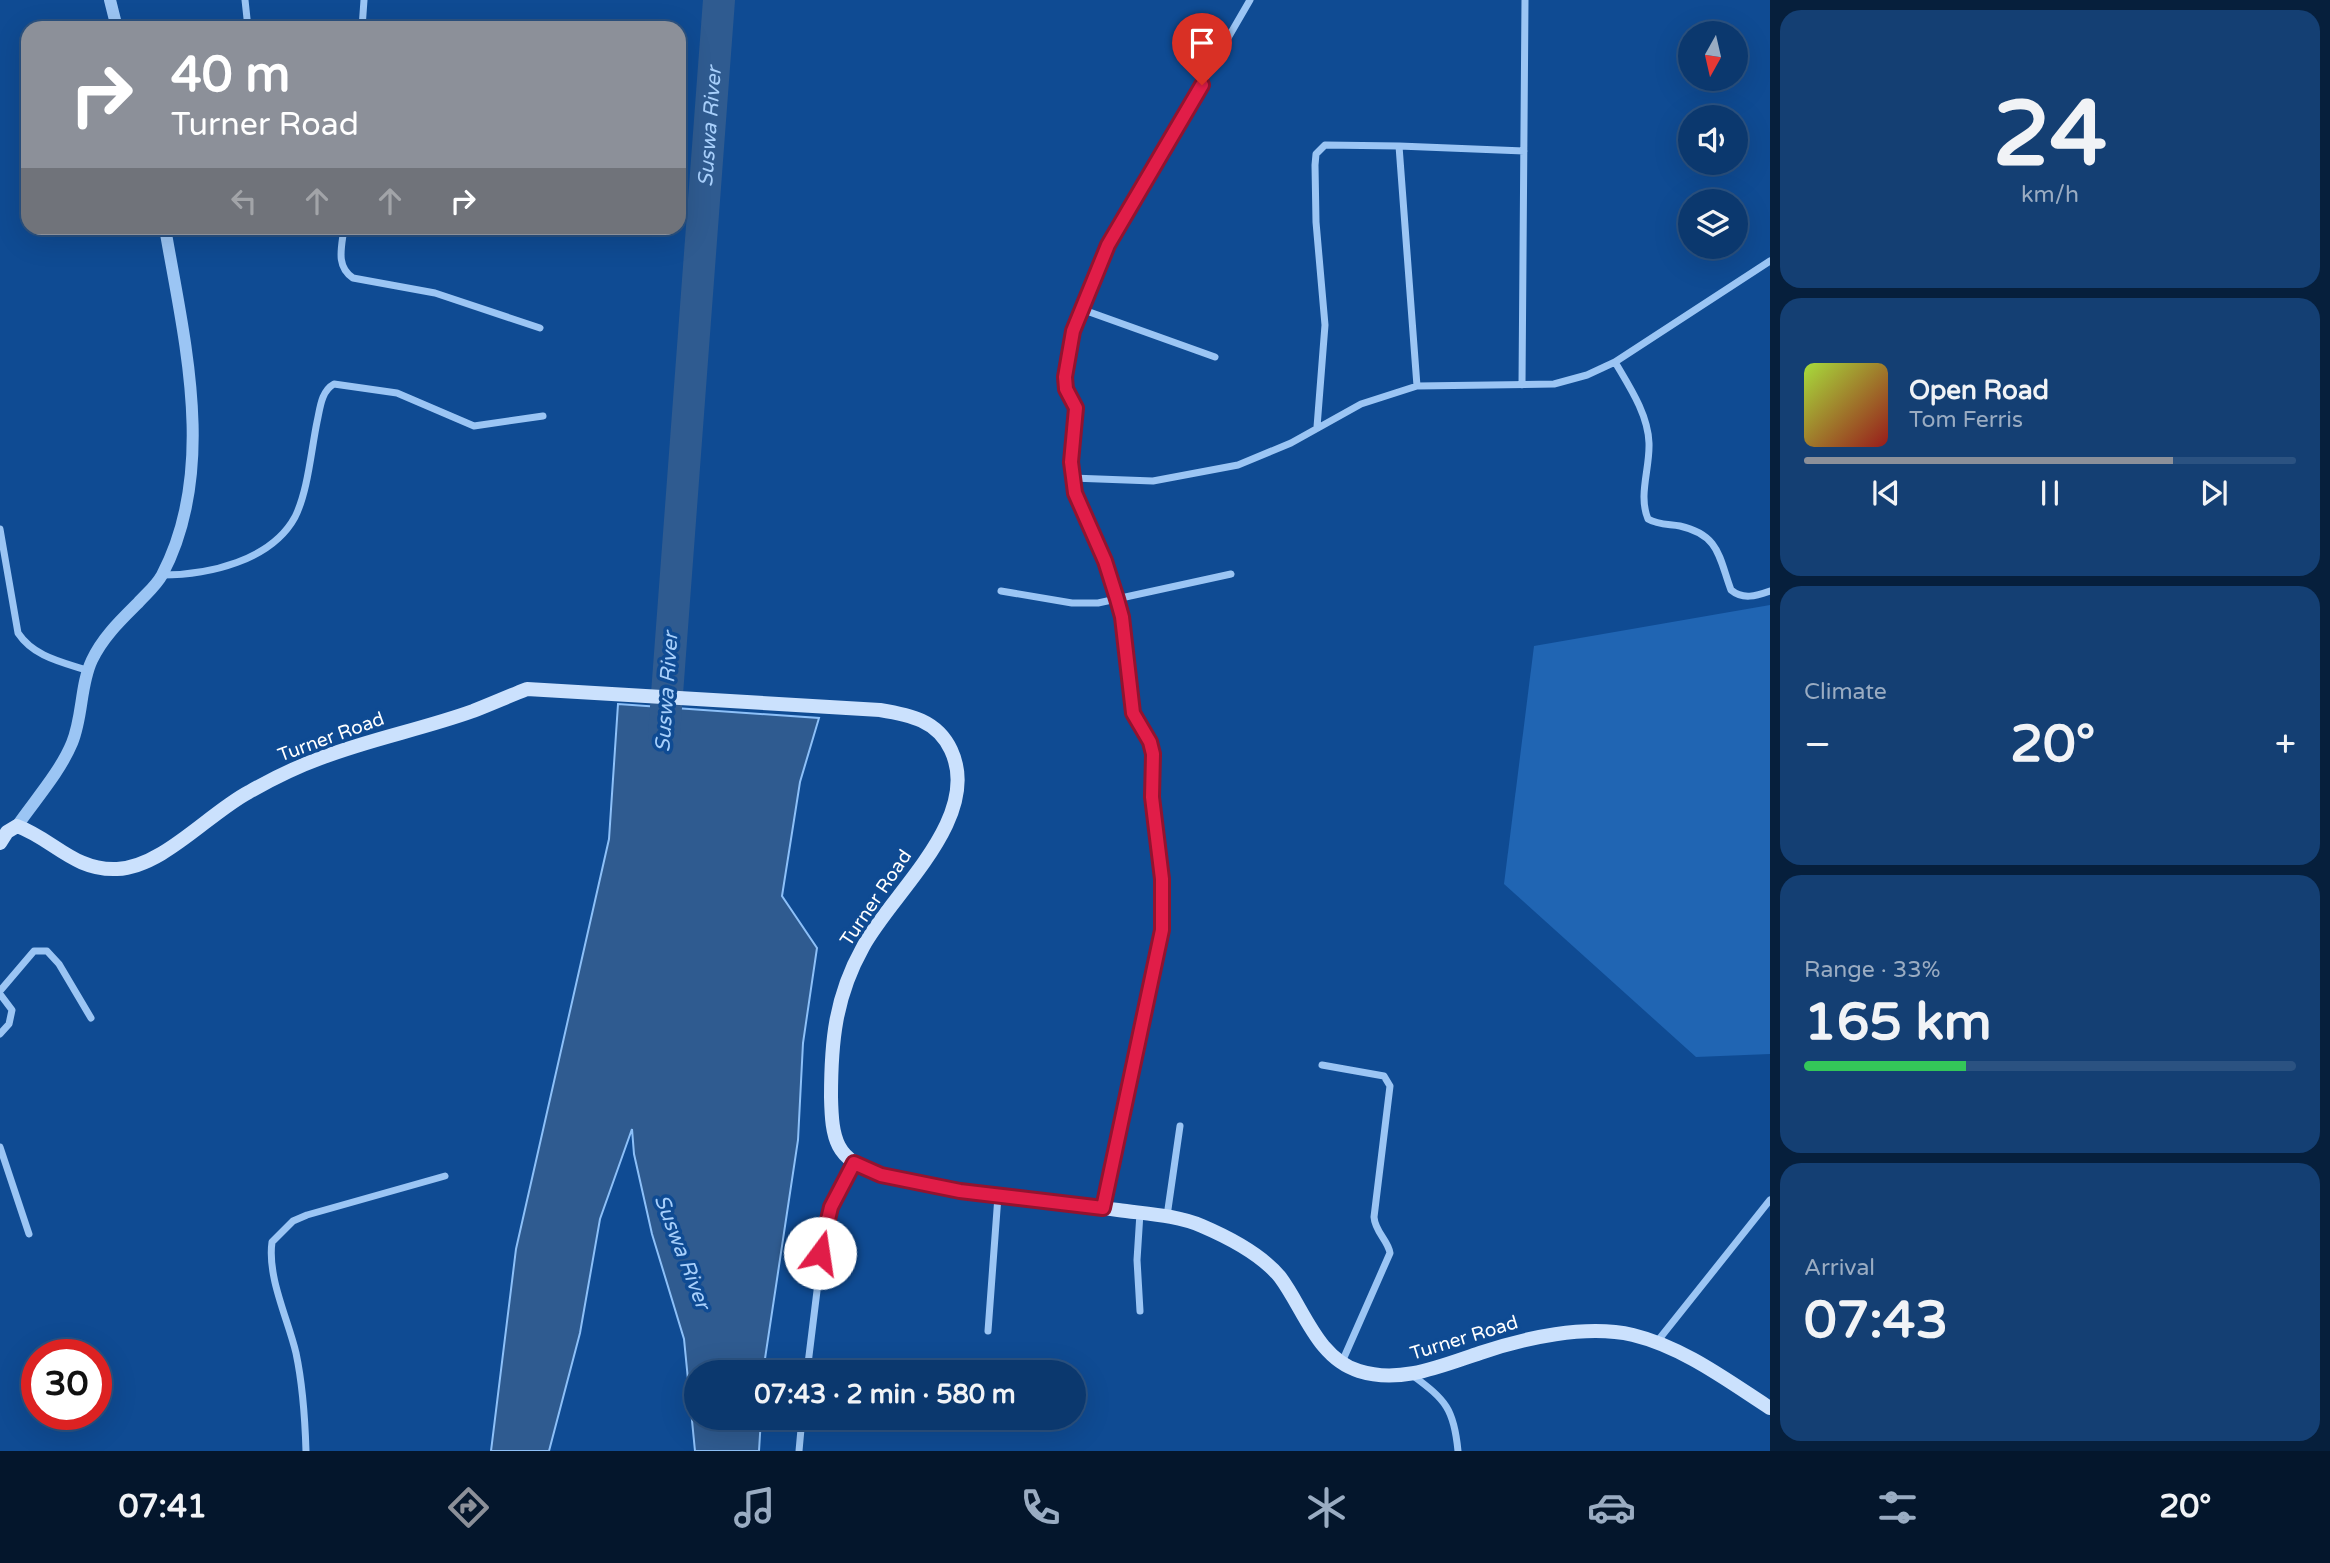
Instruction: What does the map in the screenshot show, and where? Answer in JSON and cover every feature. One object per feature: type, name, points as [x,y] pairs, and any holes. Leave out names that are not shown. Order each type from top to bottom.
[{"type":"main road","name":"Turner Road","points":[[17,826],[32,832],[66,856],[86,865],[119,869],[143,863],[177,843],[245,794],[290,771],[359,745],[473,711],[527,689],[880,710],[906,714],[936,728],[944,736],[952,751],[958,776],[956,796],[949,818],[929,853],[862,948],[845,986],[834,1024],[831,1052],[832,1127],[842,1154],[854,1163],[900,1180],[998,1196],[1167,1216],[1199,1225],[1222,1235],[1268,1265],[1293,1296],[1329,1352],[1360,1371],[1379,1375],[1412,1374],[1531,1338],[1608,1332],[1632,1334],[1656,1342],[1712,1371],[1770,1408]]},
{"type":"main road","points":[[0,843],[7,831],[17,826]]},
{"type":"street","points":[[110,0],[115,21]]},
{"type":"street","points":[[245,0],[247,21]]},
{"type":"street","points":[[362,21],[364,0]]},
{"type":"street","points":[[1103,1208],[1162,930],[1162,879],[1152,797],[1153,754],[1150,742],[1133,713],[1122,617],[1117,599],[1105,561],[1079,504],[1072,478],[1076,408],[1066,389],[1065,377],[1073,331],[1108,245],[1250,0]]},
{"type":"street","points":[[1522,386],[1525,0]]},
{"type":"street","points":[[1317,428],[1325,325],[1316,222],[1316,154],[1325,145],[1333,143],[1524,151]]},
{"type":"street","points":[[1399,146],[1417,386]]},
{"type":"street","points":[[17,826],[72,743],[89,671],[101,643],[111,629],[158,583],[179,539],[185,516],[192,456],[191,400],[166,235]]},
{"type":"street","points":[[343,235],[341,265],[344,272],[353,278],[435,293],[540,328]]},
{"type":"street","points":[[1072,478],[1153,481],[1238,465],[1263,455],[1361,404],[1417,386],[1554,384],[1587,375],[1615,362],[1770,261]]},
{"type":"street","points":[[1081,309],[1215,357]]},
{"type":"street","points":[[1615,362],[1634,394],[1649,441],[1643,501],[1648,519],[1659,524],[1700,532],[1710,540],[1723,562],[1734,594],[1747,597],[1770,590]]},
{"type":"street","points":[[162,575],[206,572],[242,560],[282,534],[302,500],[321,403],[328,387],[334,384],[397,393],[474,426],[543,416]]},
{"type":"street","points":[[0,529],[19,633],[26,644],[41,655],[89,671]]},
{"type":"street","points":[[1001,591],[1072,603],[1098,603],[1231,574]]},
{"type":"street","points":[[0,1034],[9,1024],[12,1010],[0,993],[34,951],[47,951],[59,964],[92,1018]]},
{"type":"street","points":[[1322,1065],[1384,1076],[1390,1086],[1374,1217],[1375,1227],[1390,1253],[1342,1362]]},
{"type":"street","points":[[1167,1216],[1180,1126]]},
{"type":"street","points":[[0,1147],[29,1234]]},
{"type":"street","points":[[808,1360],[824,1234],[831,1207],[854,1163]]},
{"type":"street","points":[[306,1451],[304,1397],[296,1352],[271,1264],[272,1242],[293,1221],[307,1215],[445,1176]]},
{"type":"street","points":[[988,1331],[998,1196]]},
{"type":"street","points":[[1656,1342],[1770,1199]]},
{"type":"street","points":[[1140,1213],[1137,1260],[1140,1311]]},
{"type":"street","points":[[1412,1374],[1432,1390],[1449,1409],[1458,1451]]},
{"type":"street","points":[[799,1451],[801,1430]]},
{"type":"shaded area","points":[[1770,605],[1770,1054],[1696,1057],[1504,884],[1534,646]]},
{"type":"water","points":[[618,704],[819,718],[800,782],[782,896],[817,948],[803,1043],[798,1140],[765,1360],[686,1360],[684,1339],[652,1234],[634,1154],[632,1129],[600,1219],[580,1333],[549,1451],[491,1451],[516,1249],[609,839]]},
{"type":"water","points":[[693,1430],[760,1430],[759,1451],[695,1451]]},
{"type":"waterway","name":"Suswa River","points":[[664,734],[719,0]]},
{"type":"route","points":[[820,1253],[831,1207],[854,1163],[900,1180],[976,1194],[1103,1208],[1162,930],[1162,879],[1152,797],[1153,754],[1150,742],[1133,713],[1122,617],[1117,599],[1105,561],[1079,504],[1072,478],[1071,462],[1077,420],[1073,398],[1066,389],[1066,363],[1073,331],[1108,245],[1202,85]]}]
